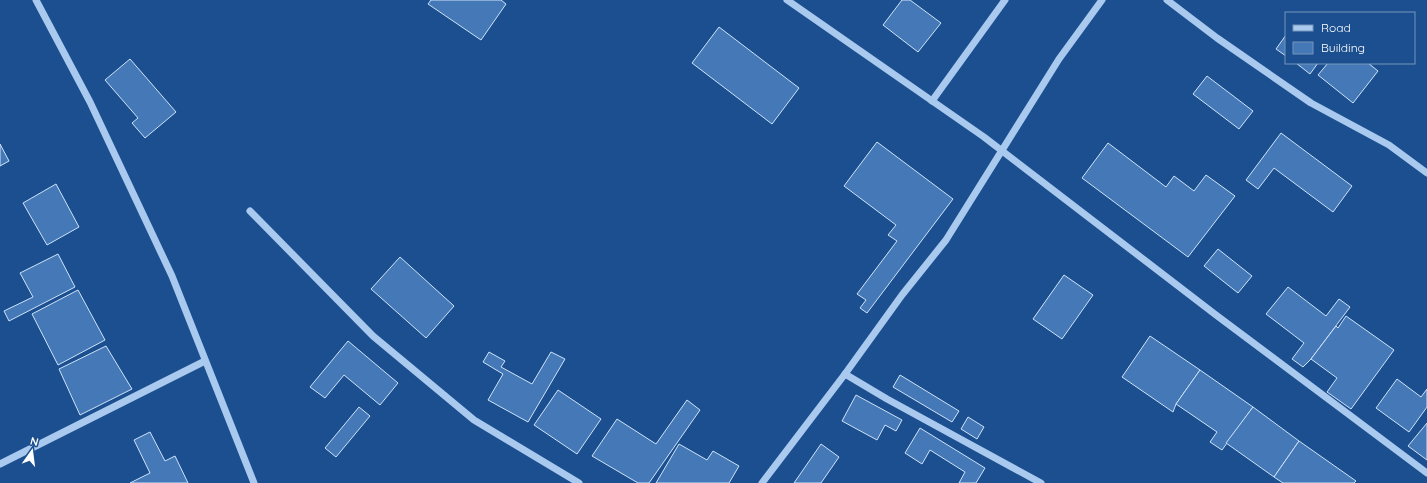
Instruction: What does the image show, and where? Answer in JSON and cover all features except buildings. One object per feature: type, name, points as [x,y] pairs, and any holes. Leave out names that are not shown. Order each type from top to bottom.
[{"type":"street","points":[[36,0],[90,102],[172,276],[254,483]]},
{"type":"street","points":[[787,0],[1002,151],[1216,315],[1427,473]]},
{"type":"street","points":[[932,102],[1005,0]]},
{"type":"street","points":[[762,483],[846,374],[902,295],[946,240],[1059,59],[1102,0]]},
{"type":"street","points":[[1167,0],[1218,38],[1311,103],[1389,146],[1427,172]]},
{"type":"street","points":[[250,211],[373,336],[474,420],[579,483]]},
{"type":"street","points":[[0,464],[205,361]]},
{"type":"street","points":[[846,374],[887,399],[1041,483]]}]
